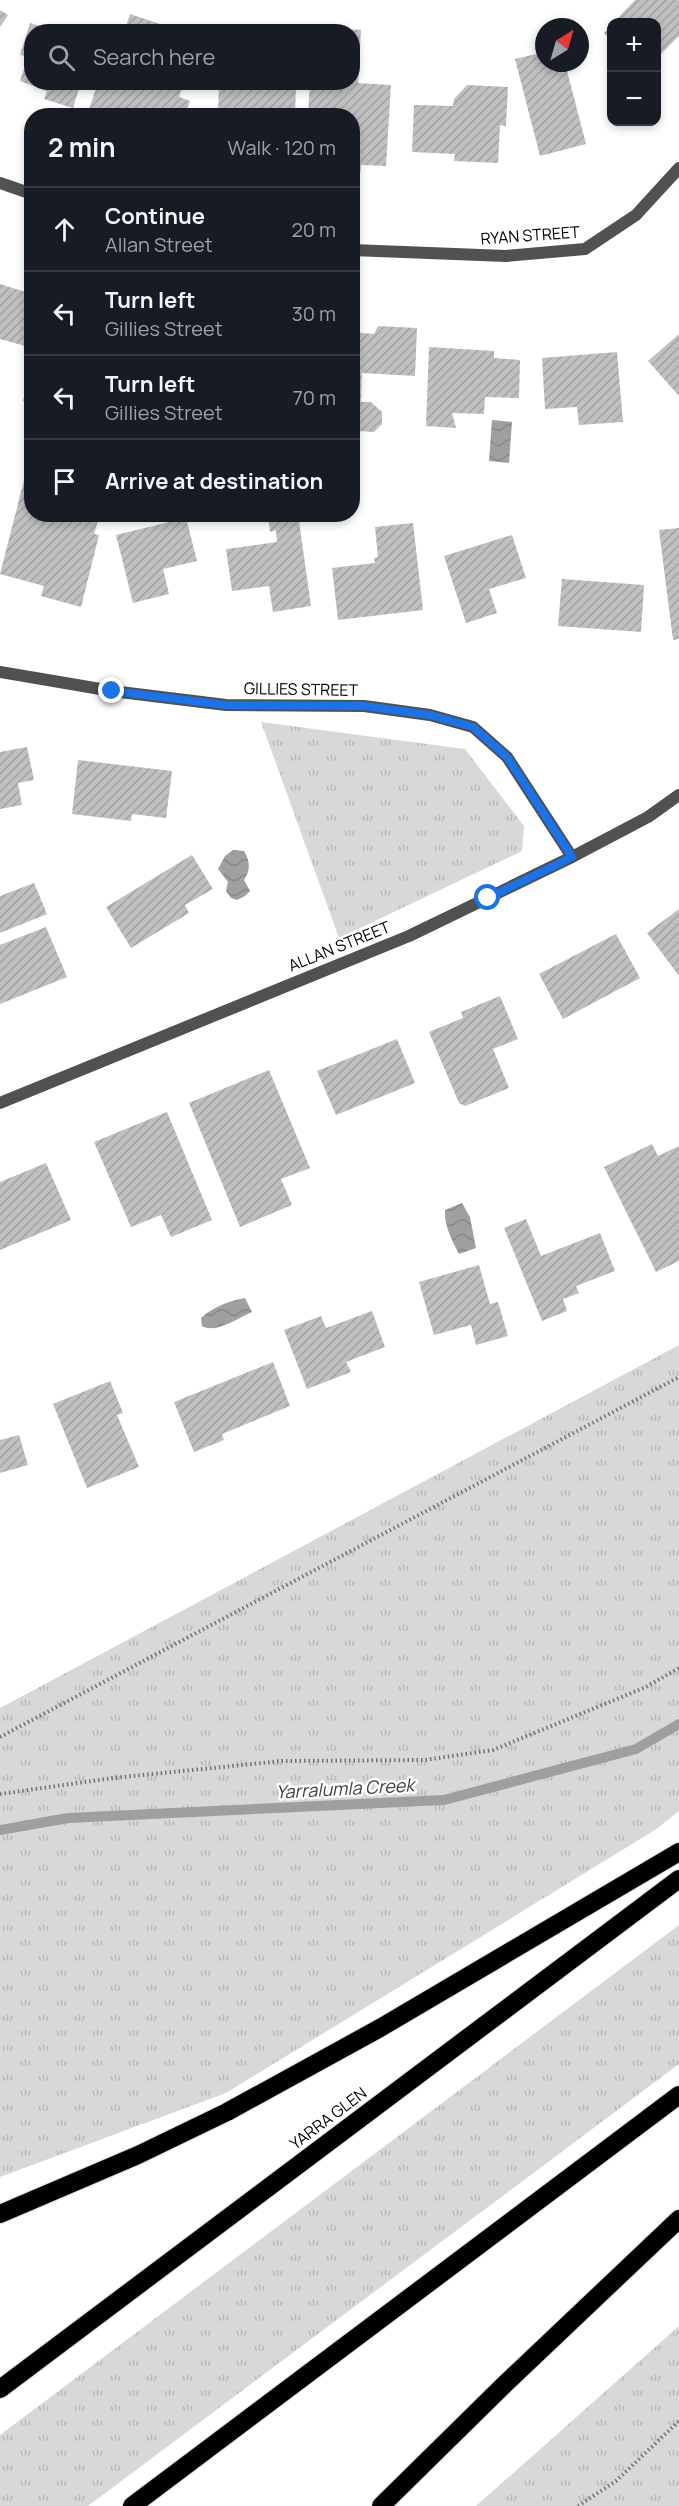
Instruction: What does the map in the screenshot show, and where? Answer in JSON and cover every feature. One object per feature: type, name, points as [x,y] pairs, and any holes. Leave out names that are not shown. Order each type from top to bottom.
[{"type":"highway","points":[[0,2214],[138,2155],[227,2112],[380,2028],[679,1852]]},
{"type":"highway","name":"YARRA GLEN","points":[[0,2389],[679,1879]]},
{"type":"highway","points":[[132,2506],[679,2094]]},
{"type":"highway","points":[[381,2506],[506,2383],[679,2219]]},
{"type":"street","name":"RYAN STREET","points":[[360,250],[506,256],[585,249],[636,215],[679,168]]},
{"type":"street","points":[[0,183],[24,191]]},
{"type":"street","name":"GILLIES STREET","points":[[0,672],[112,691],[226,705],[364,706],[430,715],[473,727],[507,757],[572,857]]},
{"type":"street","name":"ALLAN STREET","points":[[0,1103],[409,936],[572,857],[648,817],[679,795]]},
{"type":"path","points":[[0,1737],[679,1377]]},
{"type":"path","points":[[0,1794],[113,1778],[282,1761],[425,1760],[493,1750],[646,1687],[679,1668]]},
{"type":"path","points":[[579,2506],[616,2481],[679,2421]]},
{"type":"green space","points":[[261,722],[465,749],[524,826],[522,851],[339,938]]},
{"type":"green space","points":[[679,1345],[679,1811],[655,1830],[226,2093],[0,2177],[0,1708]]},
{"type":"green space","points":[[679,1925],[679,2064],[88,2506],[0,2506],[0,2435]]},
{"type":"green space","points":[[679,2326],[679,2506],[476,2506]]},
{"type":"water","points":[[492,420],[512,422],[509,463],[489,461]]},
{"type":"water","points":[[233,850],[244,851],[249,866],[244,880],[250,891],[237,900],[231,898],[226,891],[228,882],[218,869],[225,856]]},
{"type":"water","points":[[462,1203],[470,1217],[476,1248],[459,1254],[447,1227],[445,1210]]},
{"type":"water","points":[[245,1298],[252,1312],[220,1327],[202,1326],[201,1318],[211,1311]]},
{"type":"building","points":[[635,0],[679,0],[679,36],[661,54],[661,18],[618,18]]},
{"type":"building","points":[[0,10],[8,15],[0,27]]},
{"type":"building","points":[[130,14],[160,24],[127,24]]},
{"type":"building","points":[[24,42],[24,56],[20,55]]},
{"type":"building","points":[[535,54],[535,72],[567,72],[586,144],[540,156],[515,59]]},
{"type":"building","points":[[24,69],[24,82],[20,81]]},
{"type":"building","points":[[360,83],[391,85],[386,166],[361,165],[360,175],[360,108],[308,108],[310,90],[360,90]]},
{"type":"building","points":[[467,85],[508,87],[506,126],[500,125],[498,163],[454,161],[455,154],[412,152],[414,105],[453,106],[454,99]]},
{"type":"building","points":[[44,90],[79,90],[73,108],[44,99],[47,91]]},
{"type":"building","points":[[95,90],[181,90],[179,97],[190,101],[188,108],[90,108]]},
{"type":"building","points":[[219,90],[296,90],[295,108],[218,108]]},
{"type":"building","points":[[0,284],[24,292],[24,346],[0,339]]},
{"type":"building","points":[[378,326],[417,328],[415,376],[362,373],[361,402],[371,402],[382,412],[382,424],[374,432],[360,431],[360,333],[374,334]]},
{"type":"building","points":[[679,334],[679,396],[648,361]]},
{"type":"building","points":[[429,347],[494,351],[494,358],[520,360],[519,398],[485,397],[484,414],[452,413],[456,428],[426,426]]},
{"type":"building","points":[[617,352],[623,422],[579,425],[577,407],[545,409],[542,358]]},
{"type":"building","points":[[24,480],[24,522],[98,522],[94,534],[99,535],[81,607],[41,596],[44,586],[0,574]]},
{"type":"building","points":[[170,522],[187,522],[197,561],[163,569],[169,594],[133,603],[116,535]]},
{"type":"building","points":[[269,522],[299,522],[311,606],[273,612],[269,586],[232,591],[226,549],[277,542],[276,530],[270,532]]},
{"type":"building","points":[[413,523],[423,610],[338,620],[332,568],[375,563],[374,558],[378,557],[375,527]]},
{"type":"building","points":[[679,528],[679,639],[673,640],[659,530]]},
{"type":"building","points":[[512,535],[526,578],[489,589],[497,613],[466,623],[444,556]]},
{"type":"building","points":[[562,579],[644,585],[641,632],[558,626]]},
{"type":"building","points":[[27,747],[34,780],[18,783],[22,805],[0,809],[0,752]]},
{"type":"building","points":[[78,760],[172,771],[166,818],[132,814],[131,821],[72,814]]},
{"type":"building","points":[[192,855],[213,889],[185,905],[189,913],[131,948],[106,907]]},
{"type":"building","points":[[34,883],[47,914],[0,933],[0,896]]},
{"type":"building","points":[[679,909],[679,976],[647,933]]},
{"type":"building","points":[[46,927],[67,977],[0,1004],[0,945]]},
{"type":"building","points":[[616,934],[640,978],[563,1019],[539,974]]},
{"type":"building","points":[[500,996],[518,1039],[493,1049],[509,1088],[465,1106],[459,1103],[429,1032],[463,1018],[461,1012]]},
{"type":"building","points":[[397,1039],[415,1083],[336,1115],[317,1071]]},
{"type":"building","points":[[269,1070],[310,1168],[281,1179],[292,1205],[240,1227],[189,1103]]},
{"type":"building","points":[[167,1112],[212,1220],[171,1237],[161,1215],[131,1227],[94,1142]]},
{"type":"building","points":[[652,1144],[658,1156],[679,1146],[679,1261],[656,1272],[604,1167]]},
{"type":"building","points":[[46,1163],[71,1220],[0,1250],[0,1182]]},
{"type":"building","points":[[526,1219],[541,1256],[600,1233],[615,1271],[576,1286],[579,1293],[563,1299],[567,1311],[542,1321],[504,1228]]},
{"type":"building","points":[[479,1265],[490,1304],[498,1302],[508,1336],[476,1345],[471,1325],[434,1335],[419,1282]]},
{"type":"building","points":[[372,1311],[385,1347],[346,1362],[351,1372],[307,1389],[284,1330],[321,1316],[326,1328]]},
{"type":"building","points":[[273,1362],[290,1406],[222,1434],[224,1440],[194,1452],[174,1402]]},
{"type":"building","points":[[110,1381],[123,1413],[117,1415],[139,1467],[87,1488],[53,1404]]},
{"type":"building","points":[[19,1435],[28,1465],[0,1473],[0,1440]]},
{"type":"waterway","name":"Yarralumla Creek","points":[[0,1830],[68,1818],[444,1800],[636,1749],[679,1724]]},
{"type":"route","points":[[112,691],[226,705],[364,706],[430,715],[473,727],[507,757],[572,857],[488,898]]}]
